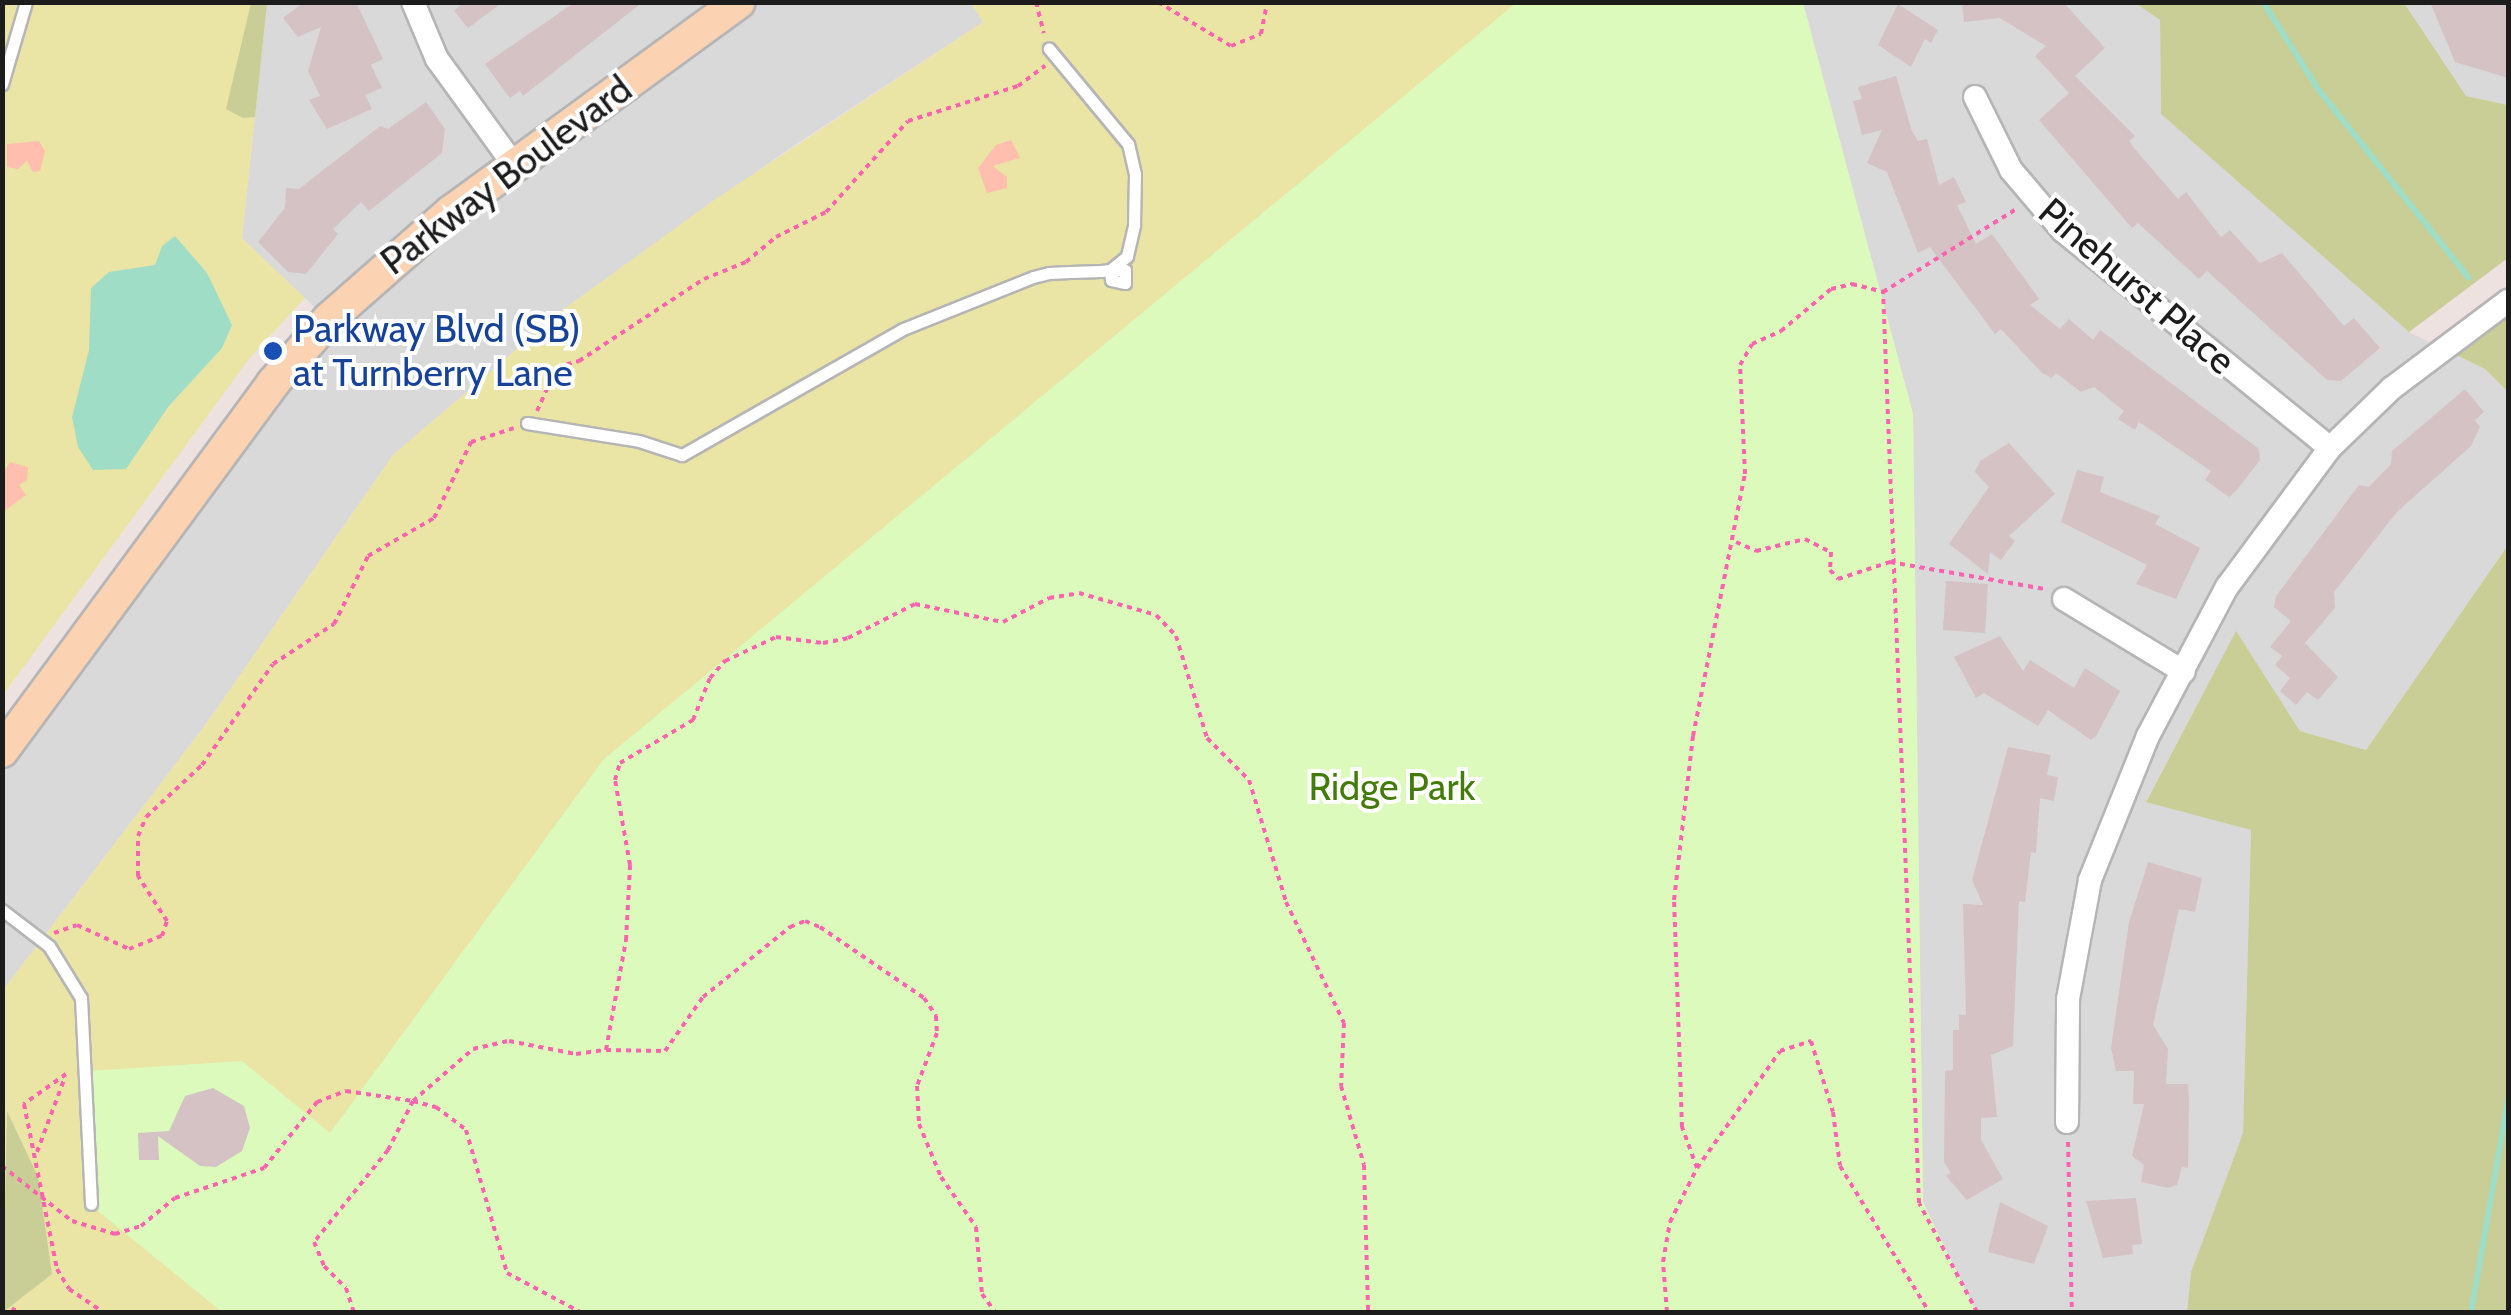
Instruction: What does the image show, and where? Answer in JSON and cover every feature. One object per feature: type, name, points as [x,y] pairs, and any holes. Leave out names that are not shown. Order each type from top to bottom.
[{"type":"street","points":[[413,2],[437,59],[514,164]]},
{"type":"street","name":"Parkway Boulevard","points":[[2,751],[300,350],[374,275],[514,164],[738,2]]},
{"type":"street","name":"Pinehurst Place","points":[[1975,97],[2010,170],[2063,231],[2330,448]]},
{"type":"street","points":[[2067,1122],[2068,998],[2090,880],[2148,736],[2227,588],[2330,448],[2392,388],[2508,301]]},
{"type":"street","points":[[2064,599],[2184,672]]},
{"type":"lane","points":[[2,84],[26,2]]},
{"type":"lane","points":[[527,423],[639,441],[682,455],[904,329],[1032,277],[1124,270],[1135,174],[1128,144],[1049,49]]},
{"type":"lane","points":[[1110,270],[1126,256]]},
{"type":"lane","points":[[2,910],[49,946],[81,998],[92,1204]]},
{"type":"path","points":[[49,946],[66,924],[120,948],[162,936],[167,921],[138,876],[138,836],[146,817],[202,765],[273,664],[334,624],[368,556],[414,535],[434,518],[471,442],[527,423],[557,367],[579,360],[704,279],[746,262],[776,237],[826,212],[908,121],[1018,86],[1040,74],[1049,49],[1036,2]]},
{"type":"path","points":[[1158,2],[1232,46],[1261,34],[1267,2]]},
{"type":"path","points":[[1697,1168],[1682,1127],[1674,900],[1694,736],[1736,542],[1746,474],[1744,352],[1831,289],[1852,284],[1882,292],[2036,198]]},
{"type":"path","points":[[1882,292],[1890,562],[1920,1203],[1976,1312]]},
{"type":"path","points":[[1736,542],[1756,551],[1805,539],[1831,552],[1830,570],[1838,579],[1890,562],[2030,581],[2064,599]]},
{"type":"path","points":[[606,1050],[626,940],[630,864],[615,780],[620,763],[693,720],[710,678],[724,661],[776,637],[823,644],[848,638],[916,604],[1003,622],[1049,598],[1079,593],[1156,616],[1176,636],[1207,738],[1249,780],[1286,902],[1344,1024],[1341,1086],[1364,1165],[1368,1312]]},
{"type":"path","points":[[354,1312],[346,1288],[324,1266],[314,1242],[388,1150],[413,1101],[473,1049],[510,1041],[576,1054],[665,1051],[703,997],[790,927],[805,921],[820,927],[924,998],[936,1016],[937,1033],[917,1086],[919,1124],[942,1177],[976,1226],[982,1294],[995,1312]]},
{"type":"path","points":[[1668,1312],[1663,1262],[1670,1222],[1697,1168],[1780,1051],[1811,1041],[1833,1112],[1840,1166],[1929,1312]]},
{"type":"path","points":[[38,1152],[66,1074],[24,1104],[38,1152],[60,1277],[102,1312]]},
{"type":"path","points":[[2,1166],[46,1202],[97,1234],[115,1234],[141,1226],[175,1198],[264,1168],[317,1102],[346,1092],[413,1101],[436,1107],[466,1130],[507,1272],[580,1312]]},
{"type":"path","points":[[2067,1122],[2072,1312]]},
{"type":"shaded area","points":[[3,3],[267,3],[242,238],[305,298],[249,359],[3,695]]},
{"type":"shaded area","points":[[251,3],[267,3],[255,117],[243,118],[226,109]]},
{"type":"shaded area","points":[[267,3],[971,3],[983,22],[789,149],[564,309],[393,455],[206,724],[3,990],[3,753],[328,320],[242,238]]},
{"type":"shaded area","points":[[971,3],[1516,3],[222,1312],[3,1312],[3,990],[206,724],[393,455],[564,309],[714,200],[983,22]]},
{"type":"shaded area","points":[[1803,3],[2135,3],[2160,20],[2161,114],[2409,332],[2485,369],[2508,392],[2508,545],[2366,750],[2300,731],[2236,632],[2146,801],[2251,830],[2243,1133],[2191,1272],[2187,1312],[1976,1312],[1923,1202],[1913,414]]},
{"type":"shaded area","points":[[2135,3],[2404,3],[2466,96],[2508,105],[2508,258],[2409,332],[2161,114],[2160,20]]},
{"type":"shaded area","points":[[2404,3],[2508,3],[2508,105],[2466,96]]},
{"type":"shaded area","points":[[175,236],[207,273],[232,325],[222,348],[168,407],[126,469],[93,470],[78,447],[72,417],[89,350],[91,288],[109,272],[155,265],[162,246]]},
{"type":"shaded area","points":[[2508,310],[2508,392],[2485,369],[2450,352]]},
{"type":"shaded area","points":[[2508,545],[2508,1312],[2187,1312],[2191,1272],[2243,1133],[2251,830],[2146,802],[2236,631],[2300,731],[2366,750]]},
{"type":"shaded area","points":[[7,1111],[38,1177],[52,1274],[3,1312]]},
{"type":"sand","points":[[1011,140],[1020,158],[993,166],[1007,177],[1007,188],[987,193],[978,168],[996,145]]},
{"type":"sand","points":[[39,141],[45,151],[40,171],[33,172],[27,161],[18,169],[7,167],[7,144]]},
{"type":"sand","points":[[10,462],[28,467],[27,480],[19,485],[26,495],[3,512],[3,473]]},
{"type":"green space","name":"Ridge Park","points":[[1516,3],[1803,3],[1913,414],[1923,1202],[1976,1312],[222,1312],[93,1207],[88,1071],[242,1061],[330,1133],[603,760]]},
{"type":"building","points":[[304,2],[356,2],[383,59],[371,65],[382,88],[365,95],[372,109],[327,129],[309,100],[320,96],[308,71],[321,27],[298,37],[283,18]]},
{"type":"building","points":[[464,2],[503,2],[468,28],[454,11]]},
{"type":"building","points":[[575,2],[643,2],[523,96],[520,91],[510,98],[485,64]]},
{"type":"building","points":[[1962,2],[2063,2],[2105,48],[2075,76],[2135,136],[2129,141],[2178,199],[2186,192],[2221,237],[2230,230],[2260,263],[2282,253],[2344,326],[2354,318],[2380,348],[2341,381],[2327,380],[2207,271],[2199,279],[2138,223],[2132,228],[2039,120],[2069,93],[2035,56],[2046,46],[2000,18],[1964,22]]},
{"type":"building","points":[[2430,2],[2508,2],[2508,78],[2455,62]]},
{"type":"building","points":[[1898,4],[1938,30],[1931,43],[1925,39],[1911,67],[1878,45]]},
{"type":"building","points":[[1896,76],[1912,131],[1918,141],[1927,139],[1939,185],[1954,177],[1966,202],[1957,205],[1976,244],[1992,234],[2039,299],[2030,305],[2060,329],[2069,319],[2093,340],[2100,330],[2259,449],[2260,460],[2229,497],[2205,480],[2211,471],[2139,422],[2135,430],[2118,419],[2124,411],[2094,387],[2081,392],[2056,373],[2052,378],[2042,373],[2001,329],[1995,334],[1930,247],[1918,253],[1887,172],[1867,163],[1882,130],[1862,135],[1853,101],[1862,99],[1858,87]]},
{"type":"building","points":[[426,102],[445,129],[442,153],[369,211],[361,202],[333,229],[338,234],[306,274],[288,272],[258,242],[285,208],[286,188],[299,189],[380,126],[388,129]]},
{"type":"building","points":[[2465,389],[2484,412],[2475,420],[2480,427],[2471,446],[2397,512],[2334,592],[2335,608],[2305,643],[2338,677],[2318,700],[2307,692],[2296,705],[2280,691],[2290,678],[2275,665],[2282,656],[2270,647],[2291,621],[2274,607],[2276,596],[2359,485],[2369,487],[2391,464],[2392,451]]},
{"type":"building","points":[[2009,443],[2055,494],[2009,536],[2015,541],[2001,560],[1990,552],[1988,574],[1949,544],[1989,487],[1975,472],[1980,461]]},
{"type":"building","points":[[2077,470],[2104,477],[2100,492],[2160,516],[2155,524],[2200,548],[2176,599],[2136,584],[2147,565],[2061,522]]},
{"type":"building","points":[[1946,581],[1988,584],[1985,633],[1943,630]]},
{"type":"building","points":[[2000,636],[2023,671],[2030,660],[2074,688],[2085,668],[2120,691],[2096,736],[2091,740],[2048,710],[2038,726],[1984,693],[1976,698],[1954,657]]},
{"type":"building","points":[[2008,747],[2051,755],[2047,775],[2058,777],[2054,801],[2040,798],[2036,853],[2031,852],[2025,902],[2019,901],[2013,1046],[1991,1055],[1997,1117],[1981,1118],[1981,1140],[2003,1179],[1967,1200],[1946,1176],[1951,1173],[1944,1162],[1945,1071],[1953,1070],[1953,1030],[1959,1030],[1959,1015],[1966,1015],[1963,904],[1983,905],[1972,880]]},
{"type":"building","points":[[2148,862],[2202,878],[2195,912],[2179,909],[2153,1025],[2168,1049],[2166,1084],[2188,1084],[2188,1168],[2182,1167],[2177,1185],[2168,1188],[2141,1182],[2144,1165],[2132,1156],[2144,1104],[2133,1104],[2134,1071],[2116,1071],[2111,1048],[2129,922]]},
{"type":"building","points":[[213,1088],[244,1106],[250,1128],[242,1151],[216,1167],[200,1166],[158,1136],[159,1160],[139,1160],[138,1133],[169,1131],[185,1096]]},
{"type":"building","points":[[2136,1198],[2142,1244],[2132,1245],[2133,1254],[2103,1258],[2086,1201]]},
{"type":"building","points":[[2000,1202],[2048,1226],[2034,1264],[1988,1252]]},
{"type":"waterway","points":[[2263,2],[2318,89],[2468,277]]},
{"type":"waterway","points":[[2471,1312],[2508,1099]]},
{"type":"place","name":"Parkway Blvd (SB) at Turnberry Lane","points":[[273,351]]}]
